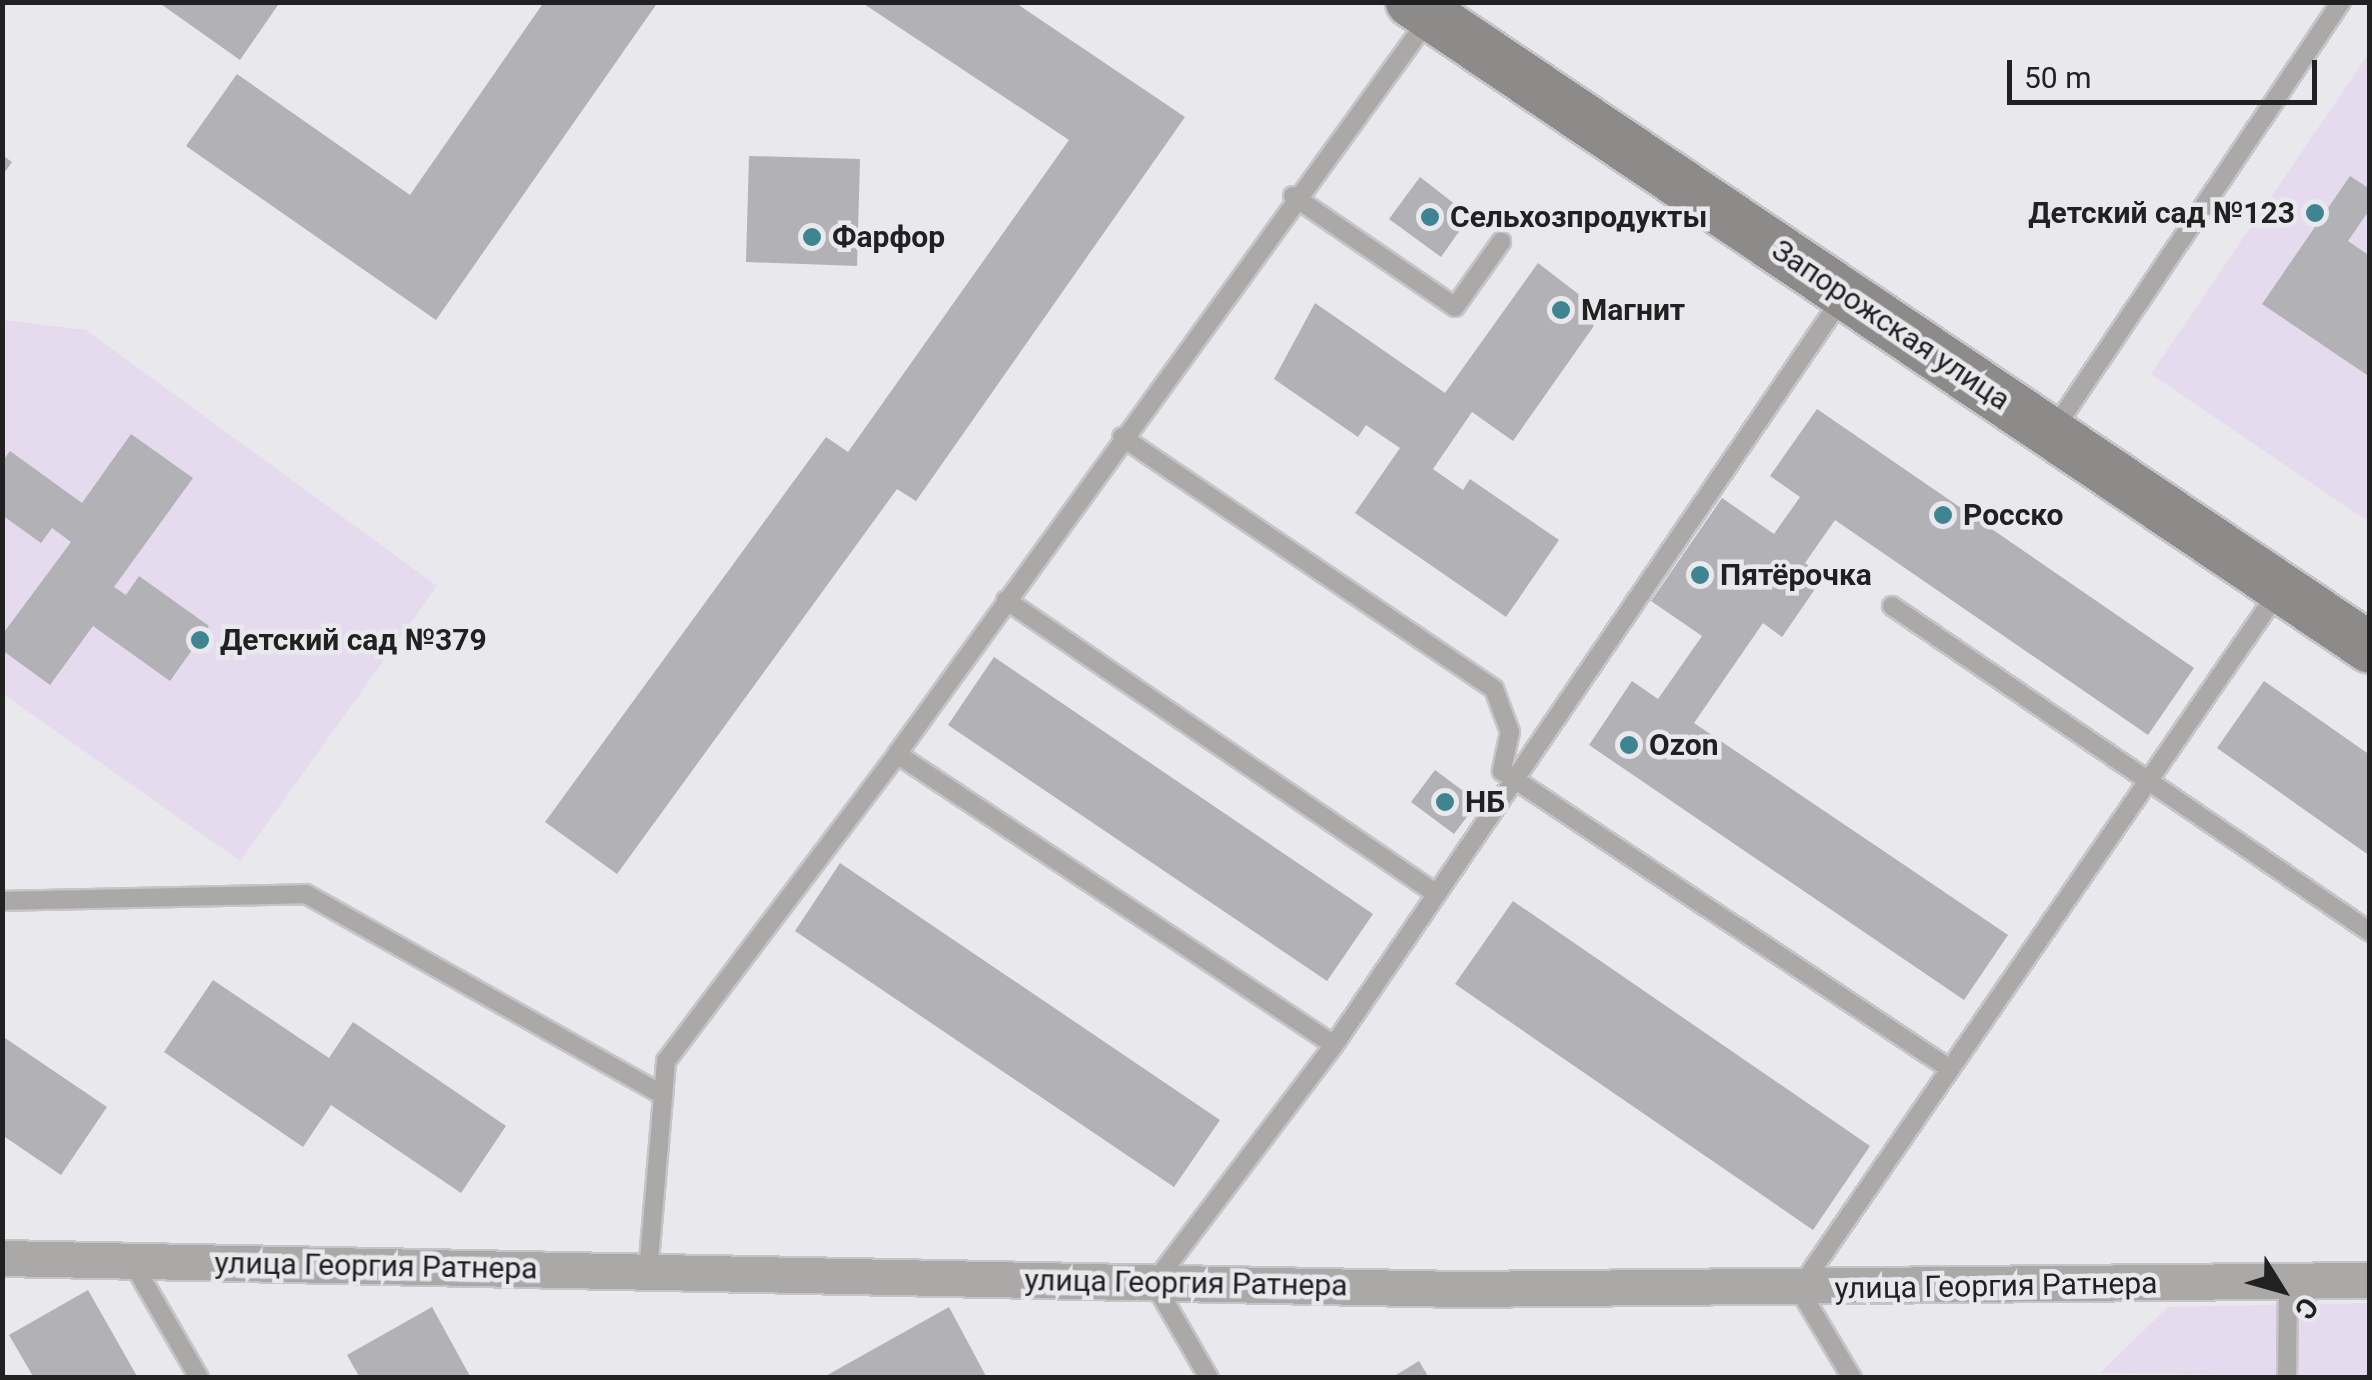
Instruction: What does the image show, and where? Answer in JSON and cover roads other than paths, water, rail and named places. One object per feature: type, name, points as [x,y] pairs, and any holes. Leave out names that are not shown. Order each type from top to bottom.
[{"type":"street","name":"Запорожская улица","points":[[1421,9],[2370,648]]},
{"type":"street","name":"улица Георгия Ратнера","points":[[2,1258],[1154,1283],[1799,1290],[2370,1280]]},
{"type":"lane","points":[[2050,433],[2342,2]]},
{"type":"lane","points":[[648,1272],[666,1061],[897,754],[1421,9]]},
{"type":"lane","points":[[1292,196],[1455,308],[1500,242]]},
{"type":"lane","points":[[1209,1378],[1154,1283],[1334,1044],[1512,777],[1845,293]]},
{"type":"lane","points":[[1122,437],[1494,688],[1510,732],[1502,771],[1947,1067]]},
{"type":"lane","points":[[1852,1378],[1799,1290],[1947,1067],[2281,587]]},
{"type":"lane","points":[[1006,600],[1435,893]]},
{"type":"lane","points":[[1892,606],[2370,932]]},
{"type":"lane","points":[[897,754],[1334,1044]]},
{"type":"lane","points":[[2,901],[306,894],[663,1095]]},
{"type":"lane","points":[[131,1260],[199,1378]]},
{"type":"lane","points":[[2287,1378],[2288,1281]]},
{"type":"place","name":"Детский сад №123","points":[[2315,213]]},
{"type":"place","name":"Сельхозпродукты","points":[[1430,217]]},
{"type":"place","name":"Фарфор","points":[[812,237]]},
{"type":"place","name":"Магнит","points":[[1561,310]]},
{"type":"place","name":"Росско","points":[[1943,515]]},
{"type":"place","name":"Пятёрочка","points":[[1700,575]]},
{"type":"place","name":"Детский сад №379","points":[[200,640]]},
{"type":"place","name":"Ozon","points":[[1629,745]]},
{"type":"place","name":"НБ","points":[[1445,802]]}]
